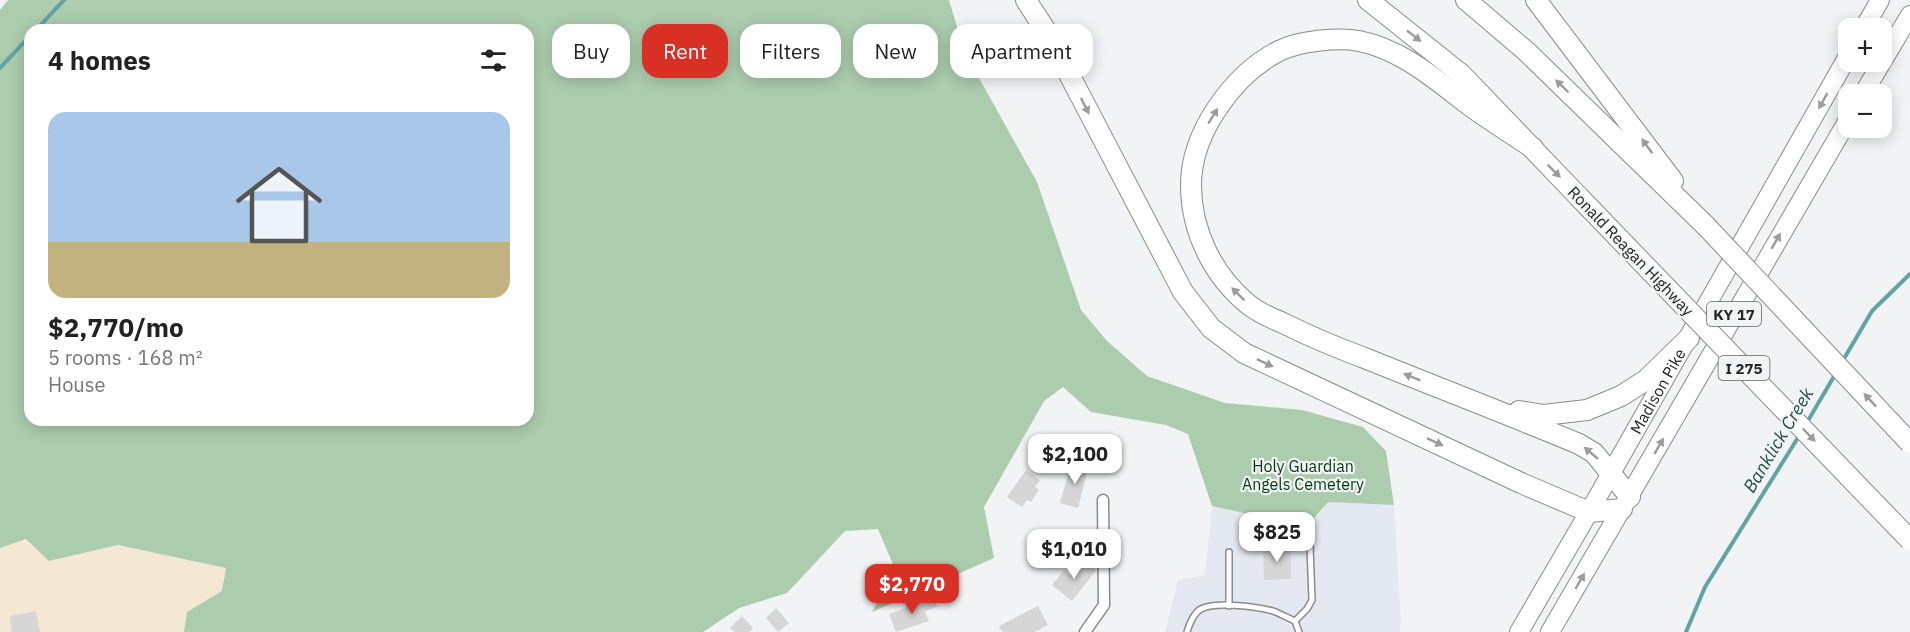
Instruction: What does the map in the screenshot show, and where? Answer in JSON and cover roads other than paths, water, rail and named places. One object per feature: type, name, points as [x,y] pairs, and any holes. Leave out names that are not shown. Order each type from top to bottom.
[{"type":"highway","points":[[1026,0],[1048,34],[1183,292],[1211,328],[1244,353],[1521,483],[1589,512],[1626,503],[1611,474],[1594,453],[1579,444],[1310,337],[1260,312],[1249,305],[1230,286],[1199,238],[1193,212],[1191,183],[1195,157],[1208,124],[1228,93],[1246,73],[1281,50],[1307,42],[1358,41],[1382,48],[1407,60],[1533,148]]},
{"type":"highway","name":"Ronald Reagan Highway","points":[[1368,0],[1461,74],[1910,540]]},
{"type":"highway","points":[[1466,0],[1527,52],[1706,226],[1910,443]]},
{"type":"highway","points":[[1536,0],[1706,226]]},
{"type":"highway","points":[[1480,404],[1544,416],[1587,410],[1621,396],[1646,380],[1689,338]]},
{"type":"main road","points":[[1870,18],[1880,0]]},
{"type":"main road","points":[[1869,84],[1910,15]]},
{"type":"main road","name":"Madison Pike","points":[[1519,632],[1839,72]]},
{"type":"main road","name":"Madison Pike","points":[[1551,632],[1838,137]]},
{"type":"street","points":[[1085,632],[1104,604],[1103,500]]},
{"type":"lane","points":[[1295,621],[1312,600],[1310,546]]},
{"type":"lane","points":[[1229,552],[1229,606]]},
{"type":"lane","points":[[1187,632],[1198,611],[1210,606],[1229,606],[1273,611],[1295,621],[1299,632]]},
{"type":"waterway","points":[[42,24],[64,0]]},
{"type":"waterway","points":[[0,68],[24,42]]},
{"type":"waterway","name":"Banklick Creek","points":[[1842,362],[1872,311],[1910,274]]},
{"type":"waterway","name":"Banklick Creek","points":[[1806,424],[1836,373]]},
{"type":"waterway","name":"Banklick Creek","points":[[1686,632],[1705,587],[1799,436]]},
{"type":"park label","name":"Holy Guardian Angels Cemetery","points":[[1303,475]]}]
